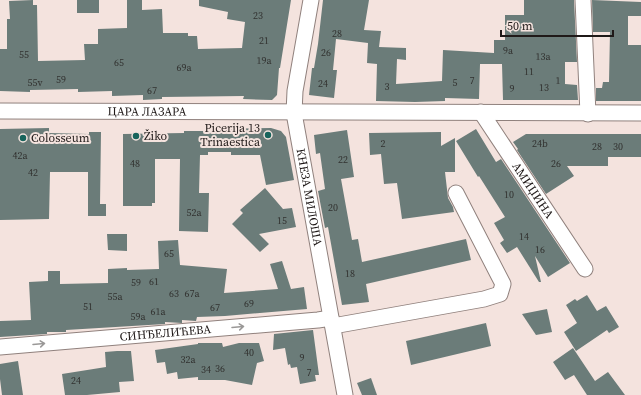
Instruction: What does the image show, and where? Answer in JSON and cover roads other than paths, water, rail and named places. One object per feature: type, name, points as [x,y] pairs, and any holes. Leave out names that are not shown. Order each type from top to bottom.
[{"type":"street","name":"КНЕЗА МИЛОША","points":[[311,0],[295,91],[294,113],[345,395]]},
{"type":"street","points":[[583,0],[588,114]]},
{"type":"street","name":"ЦАРА ЛАЗАРА","points":[[0,111],[294,113]]},
{"type":"street","name":"АМИЏИНА","points":[[482,112],[585,269]]},
{"type":"street","points":[[294,113],[641,113]]},
{"type":"street","name":"СИНЂЕЛИЋЕВА","points":[[0,347],[318,320],[332,322],[484,299],[500,294],[503,284],[456,194]]},
{"type":"place","name":"Picerija 13 Trinaestica","points":[[268,135]]},
{"type":"place","name":"Žiko","points":[[136,136]]},
{"type":"place","name":"Colosseum","points":[[23,138]]}]
